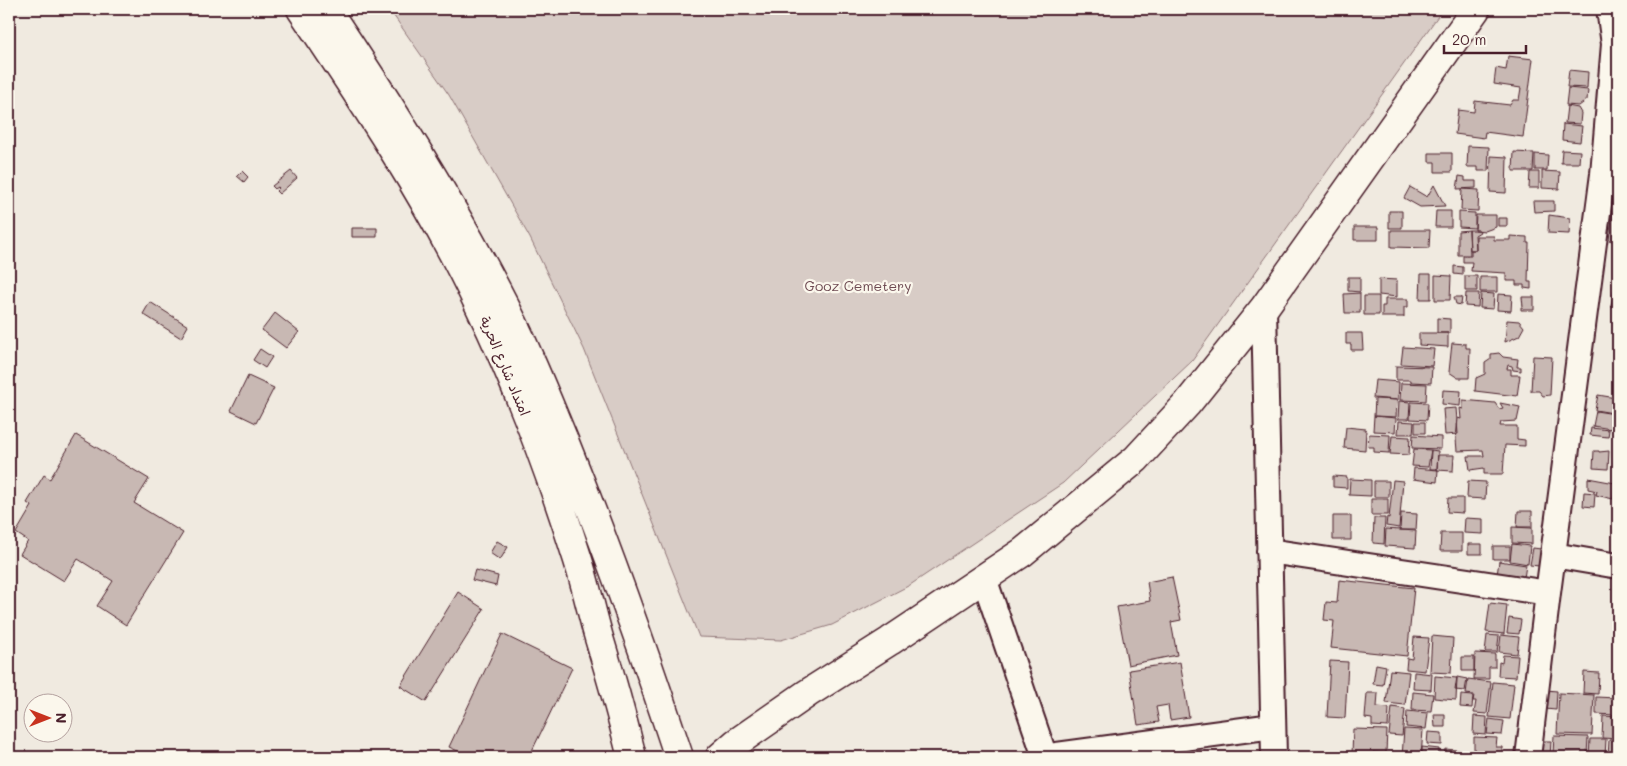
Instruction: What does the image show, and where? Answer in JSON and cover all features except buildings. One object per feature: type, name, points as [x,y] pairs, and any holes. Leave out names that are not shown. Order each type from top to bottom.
[{"type":"main road","name":"امتداد شارع الحرية","points":[[301,9],[369,110],[432,216],[478,302],[501,351],[531,426],[576,554],[632,757]]},
{"type":"main road","points":[[326,9],[384,96],[498,292],[546,396],[596,519],[644,652],[679,757]]},
{"type":"main road","points":[[720,757],[808,693],[1023,552],[1136,459],[1187,404],[1264,308],[1476,9]]},
{"type":"street","points":[[1528,757],[1553,555],[1611,177],[1614,44],[1609,9]]},
{"type":"street","points":[[1264,308],[1274,757]]},
{"type":"street","points":[[1269,551],[1548,594]]},
{"type":"street","points":[[1553,555],[1618,566]]},
{"type":"street","points":[[984,578],[1043,757],[1273,726]]},
{"type":"green space","name":"Gooz Cemetery","points":[[389,9],[1443,9],[1192,361],[1063,483],[910,585],[832,625],[781,640],[699,637],[584,349],[530,238],[449,95]]}]
